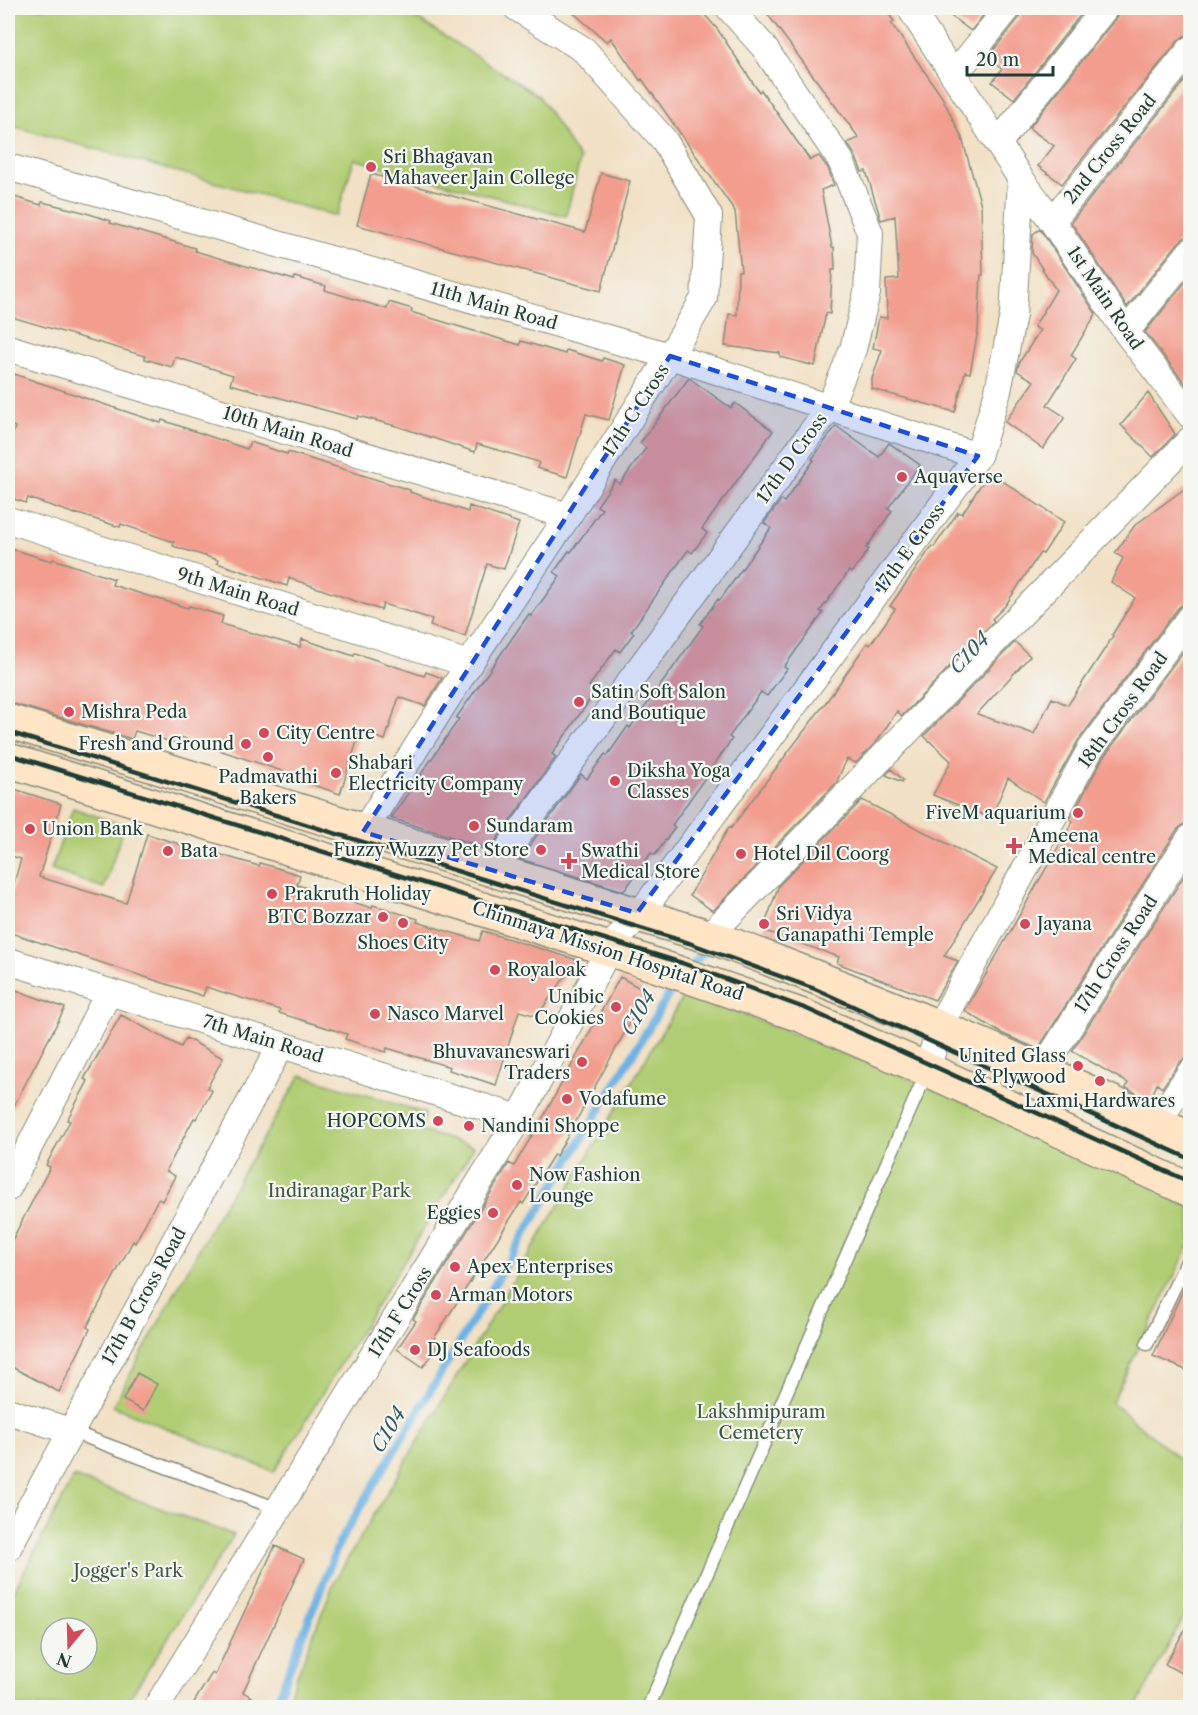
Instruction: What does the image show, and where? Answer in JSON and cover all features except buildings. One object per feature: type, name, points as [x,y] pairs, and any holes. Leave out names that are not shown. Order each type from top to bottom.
[{"type":"main road","points":[[8,722],[708,936],[940,1027],[1042,1070],[1191,1138]]},
{"type":"main road","name":"Chinmaya Mission Hospital Road","points":[[8,760],[609,949],[803,1016],[926,1069],[1191,1190]]},
{"type":"street","name":"17th C Cross","points":[[363,832],[469,664],[568,516],[670,356],[704,298],[709,216],[664,140],[584,50],[517,8]]},
{"type":"street","name":"17th D Cross","points":[[492,871],[829,408],[853,349],[867,293],[870,233],[841,161],[763,46],[729,8]]},
{"type":"street","points":[[910,8],[1021,179]]},
{"type":"street","points":[[954,75],[1008,8]]},
{"type":"street","points":[[999,142],[1105,8]]},
{"type":"street","name":"2nd Cross Road","points":[[1052,221],[1191,50]]},
{"type":"street","name":"11th Main Road","points":[[8,167],[670,356],[978,456]]},
{"type":"street","name":"1st Main Road","points":[[1021,179],[1126,332],[1191,415]]},
{"type":"street","name":"17th E Cross","points":[[638,913],[648,903],[978,456],[998,391],[1013,315],[1021,179]]},
{"type":"street","points":[[1126,332],[1191,252]]},
{"type":"street","name":"10th Main Road","points":[[8,348],[568,516]]},
{"type":"street","points":[[708,936],[1191,440]]},
{"type":"street","name":"9th Main Road","points":[[8,520],[469,664]]},
{"type":"street","name":"18th Cross Road","points":[[926,1069],[940,1027],[1090,750],[1191,617]]},
{"type":"street","name":"17th Cross Road","points":[[1042,1070],[1191,838]]},
{"type":"street","name":"17th F Cross","points":[[156,1707],[519,1118],[609,949],[638,913]]},
{"type":"street","name":"7th Main Road","points":[[8,961],[519,1118]]},
{"type":"street","points":[[8,1188],[109,992]]},
{"type":"street","name":"17th B Cross Road","points":[[8,1548],[281,1045]]},
{"type":"street","points":[[1157,1123],[1191,1074]]},
{"type":"street","points":[[8,1411],[70,1431]]},
{"type":"lane","points":[[648,1707],[922,1083],[926,1069]]},
{"type":"lane","points":[[1147,1344],[1191,1255]]},
{"type":"lane","points":[[70,1431],[278,1509]]},
{"type":"highlighted area","points":[[670,356],[978,456],[637,913],[363,832]]},
{"type":"green space","name":"Sri Bhagavan Mahaveer Jain College","points":[[8,8],[400,8],[539,96],[580,160],[566,216],[354,159],[337,216],[8,125]]},
{"type":"green space","points":[[73,808],[124,826],[104,888],[51,870]]},
{"type":"green space","name":"Lakshmipuram Cemetery","points":[[685,993],[922,1083],[1190,1202],[1190,1244],[1112,1402],[1190,1468],[1190,1605],[1136,1707],[284,1708],[335,1580]]},
{"type":"green space","name":"Indiranagar Park","points":[[301,1075],[425,1113],[421,1131],[474,1147],[274,1472],[113,1406],[217,1216]]},
{"type":"green space","name":"Jogger's Park","points":[[74,1477],[234,1535],[124,1707],[8,1707],[8,1602]]},
{"type":"waterway","name":"C104","points":[[689,969],[710,945]]},
{"type":"waterway","name":"C104","points":[[274,1708],[339,1543],[672,989],[679,981]]},
{"type":"railway","points":[[8,732],[689,943],[815,989],[1190,1159]]},
{"type":"railway","points":[[8,754],[682,963],[807,1009],[1190,1182]]},
{"type":"place","name":"Sri Bhagavan Mahaveer Jain College","points":[[371,167]]},
{"type":"place","name":"Aquaverse","points":[[902,477]]},
{"type":"place","name":"Satin Soft Salon and Boutique","points":[[579,702]]},
{"type":"place","name":"Mishra Peda","points":[[69,712]]},
{"type":"place","name":"City Centre","points":[[264,733]]},
{"type":"place","name":"Fresh and Ground","points":[[246,744]]},
{"type":"place","name":"Padmavathi Bakers","points":[[268,757]]},
{"type":"place","name":"Shabari Electricity Company","points":[[336,773]]},
{"type":"place","name":"Diksha Yoga Classes","points":[[615,781]]},
{"type":"place","name":"FiveM aquarium","points":[[1078,813]]},
{"type":"place","name":"Sundaram","points":[[474,826]]},
{"type":"place","name":"Union Bank","points":[[30,829]]},
{"type":"place","name":"Ameena Medical centre","points":[[1014,846]]},
{"type":"place","name":"Fuzzy Wuzzy Pet Store","points":[[541,850]]},
{"type":"place","name":"Bata","points":[[168,851]]},
{"type":"place","name":"Hotel Dil Coorg","points":[[741,854]]},
{"type":"place","name":"Swathi Medical Store","points":[[569,861]]},
{"type":"place","name":"Prakruth Holiday","points":[[272,894]]},
{"type":"place","name":"BTC Bozzar","points":[[383,917]]},
{"type":"place","name":"Shoes City","points":[[403,923]]},
{"type":"place","name":"Sri Vidya Ganapathi Temple","points":[[764,924]]},
{"type":"place","name":"Jayana","points":[[1025,924]]},
{"type":"place","name":"Royaloak","points":[[495,970]]},
{"type":"place","name":"Unibic Cookies","points":[[616,1007]]},
{"type":"place","name":"Nasco Marvel","points":[[375,1014]]},
{"type":"place","name":"Bhuvavaneswari Traders","points":[[582,1062]]},
{"type":"place","name":"United Glass & Plywood","points":[[1078,1066]]},
{"type":"place","name":"Laxmi Hardwares","points":[[1100,1081]]},
{"type":"place","name":"Vodafume","points":[[567,1099]]},
{"type":"place","name":"HOPCOMS","points":[[438,1121]]},
{"type":"place","name":"Nandini Shoppe","points":[[469,1126]]},
{"type":"place","name":"Now Fashion Lounge","points":[[517,1185]]},
{"type":"place","name":"Eggies","points":[[493,1213]]},
{"type":"place","name":"Apex Enterprises","points":[[455,1267]]},
{"type":"place","name":"Arman Motors","points":[[436,1295]]},
{"type":"place","name":"DJ Seafoods","points":[[415,1350]]}]
